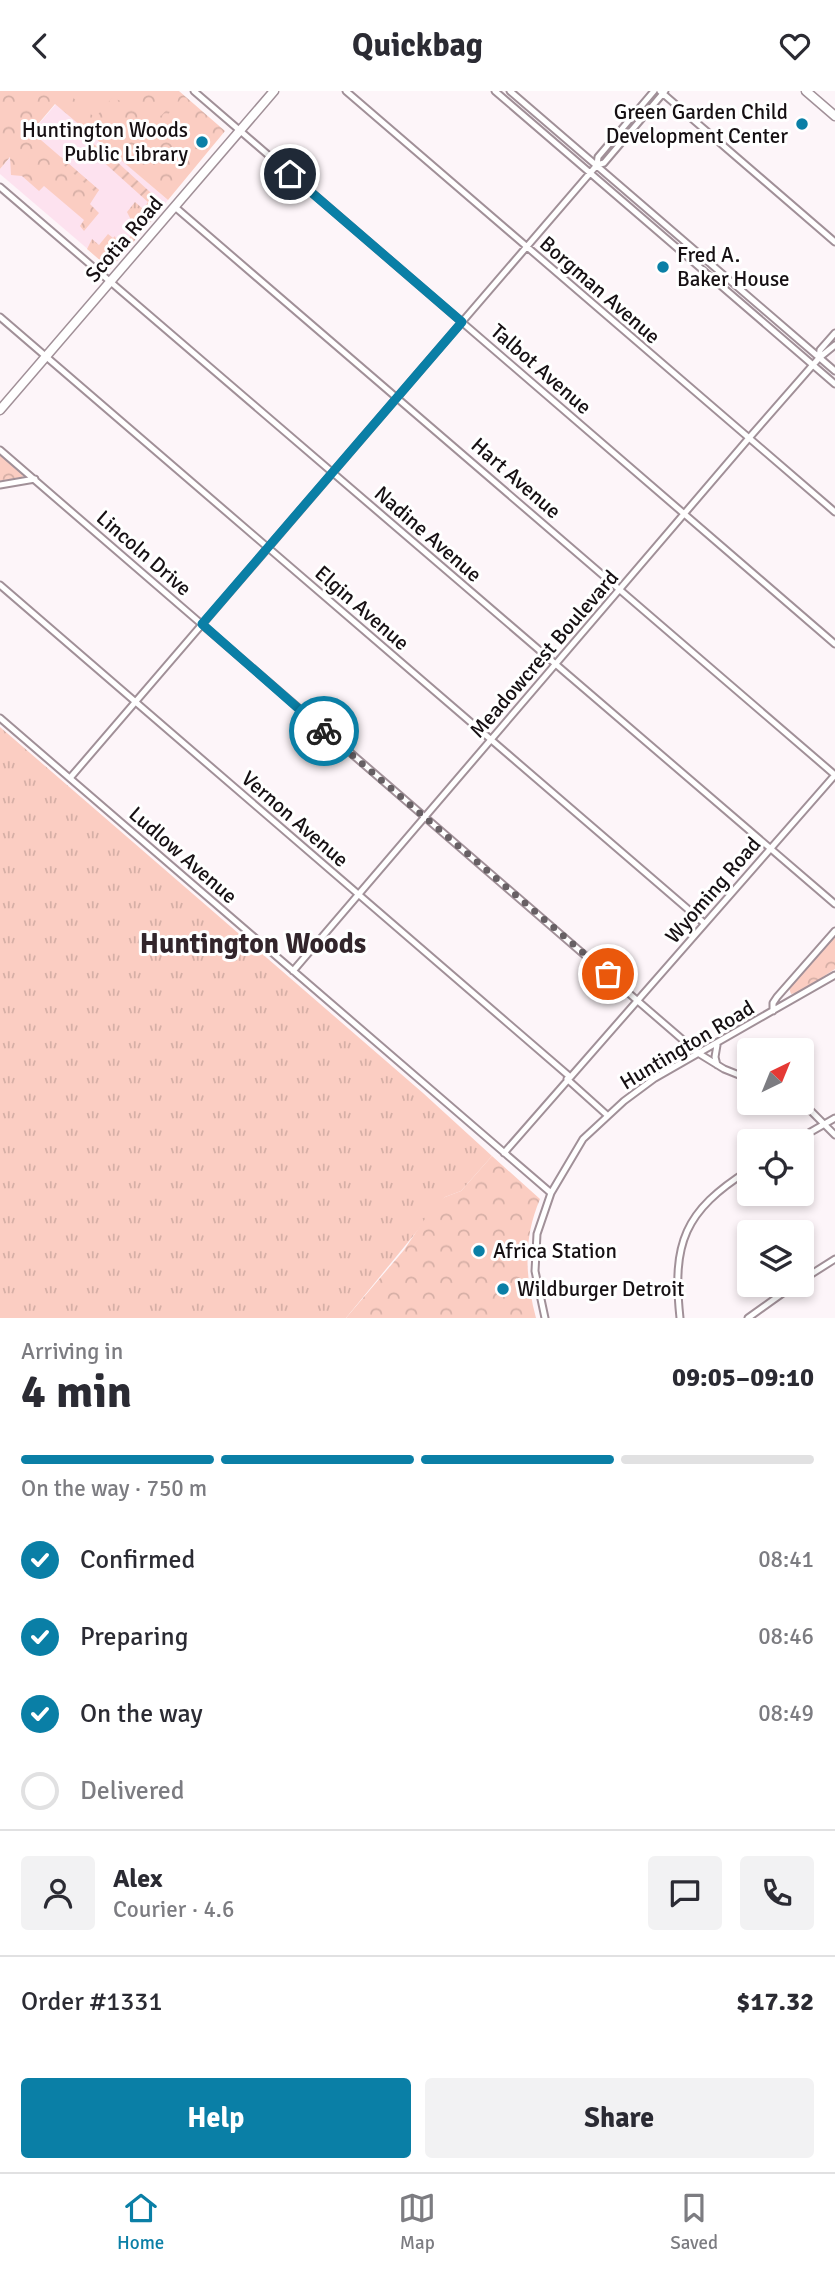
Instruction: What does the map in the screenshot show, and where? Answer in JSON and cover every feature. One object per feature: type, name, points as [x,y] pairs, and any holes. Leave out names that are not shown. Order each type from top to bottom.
[{"type":"street","name":"Talbot Avenue","points":[[194,91],[835,643]]},
{"type":"street","name":"Scotia Road","points":[[0,411],[274,91]]},
{"type":"street","name":"Borgman Avenue","points":[[346,91],[835,512]]},
{"type":"street","points":[[495,91],[835,384]]},
{"type":"street","points":[[510,91],[835,371]]},
{"type":"street","points":[[597,165],[598,157],[654,91]]},
{"type":"street","points":[[806,91],[835,116]]},
{"type":"street","points":[[70,778],[526,246],[590,172],[597,165],[604,163],[663,92],[835,242]]},
{"type":"street","points":[[514,107],[520,99]]},
{"type":"street","name":"Nadine Avenue","points":[[0,187],[835,904]]},
{"type":"street","name":"Hart Avenue","points":[[175,207],[835,775]]},
{"type":"street","points":[[711,277],[717,270]]},
{"type":"street","name":"Elgin Avenue","points":[[0,317],[704,923]]},
{"type":"street","name":"Meadowcrest Boulevard","points":[[819,358],[820,350],[835,333]]},
{"type":"street","name":"Meadowcrest Boulevard","points":[[293,971],[749,438],[819,358],[835,345]]},
{"type":"street","name":"Lincoln Drive","points":[[0,450],[698,1052],[737,1074]]},
{"type":"street","points":[[0,485],[35,479]]},
{"type":"street","name":"Vernon Avenue","points":[[0,586],[359,894],[607,1115]]},
{"type":"street","name":"Ludlow Avenue","points":[[0,718],[551,1193]]},
{"type":"street","name":"Wyoming Road","points":[[504,1153],[835,775]]},
{"type":"street","points":[[773,1011],[773,1003],[835,931]]},
{"type":"street","name":"Huntington Road","points":[[545,1318],[535,1271],[535,1243],[551,1193],[578,1145],[607,1115],[641,1087],[835,975]]},
{"type":"street","points":[[784,989],[792,1001]]},
{"type":"street","points":[[717,1065],[715,1057],[718,1043]]},
{"type":"street","points":[[814,1113],[835,1135]]},
{"type":"street","points":[[814,1130],[835,1118]]},
{"type":"street","points":[[681,1318],[677,1266],[684,1234],[701,1206],[737,1179]]},
{"type":"street","points":[[814,1272],[835,1259]]},
{"type":"street","points":[[748,1318],[777,1297]]},
{"type":"shaded area","points":[[56,104],[168,200],[110,268],[0,174],[0,169]]},
{"type":"green space","points":[[0,91],[179,91],[225,131],[168,200],[55,104],[27,137],[34,134],[99,190],[90,204],[99,213],[84,231],[80,226],[84,220],[44,186],[39,191],[22,176],[11,175],[10,157],[0,169]]},
{"type":"green space","points":[[125,91],[122,94],[125,97],[121,101],[112,98],[95,118],[68,93]]},
{"type":"green space","points":[[168,91],[177,98],[161,116],[152,109]]},
{"type":"green space","points":[[180,100],[189,107],[172,126],[164,119]]},
{"type":"green space","points":[[93,144],[104,150],[161,202],[160,206],[152,198],[149,203],[88,148]]},
{"type":"green space","points":[[22,151],[28,156],[30,172],[16,166],[16,159]]},
{"type":"green space","points":[[61,157],[99,190],[96,193],[59,161]]},
{"type":"green space","points":[[151,198],[160,206],[160,211],[110,269],[87,249],[92,239],[99,245],[108,234],[113,238],[115,236],[117,243],[130,237],[137,221],[131,220],[127,212],[135,202],[143,209]]},
{"type":"green space","points":[[0,455],[23,475],[22,479],[0,482]]},
{"type":"green space","points":[[0,727],[423,1093],[492,1156],[461,1191],[445,1197],[346,1318],[0,1318]]},
{"type":"green space","points":[[835,936],[835,969],[800,992],[791,994],[789,988]]},
{"type":"green space","points":[[492,1156],[540,1199],[534,1214],[527,1258],[536,1318],[346,1318],[404,1250],[433,1207],[445,1197],[461,1191]]},
{"type":"way so far","points":[[324,731],[608,974]]},
{"type":"place","name":"Green Garden Child Development Center","points":[[802,124]]},
{"type":"place","name":"Huntington Woods Public Library","points":[[202,142]]},
{"type":"place","name":"Fred A. Baker House","points":[[663,267]]},
{"type":"place","name":"Africa Station","points":[[479,1251]]},
{"type":"place","name":"Wildburger Detroit","points":[[503,1289]]},
{"type":"district","name":"Huntington Woods","points":[[253,944]]},
{"type":"route","points":[[290,174],[462,322],[202,624],[324,731]]}]
